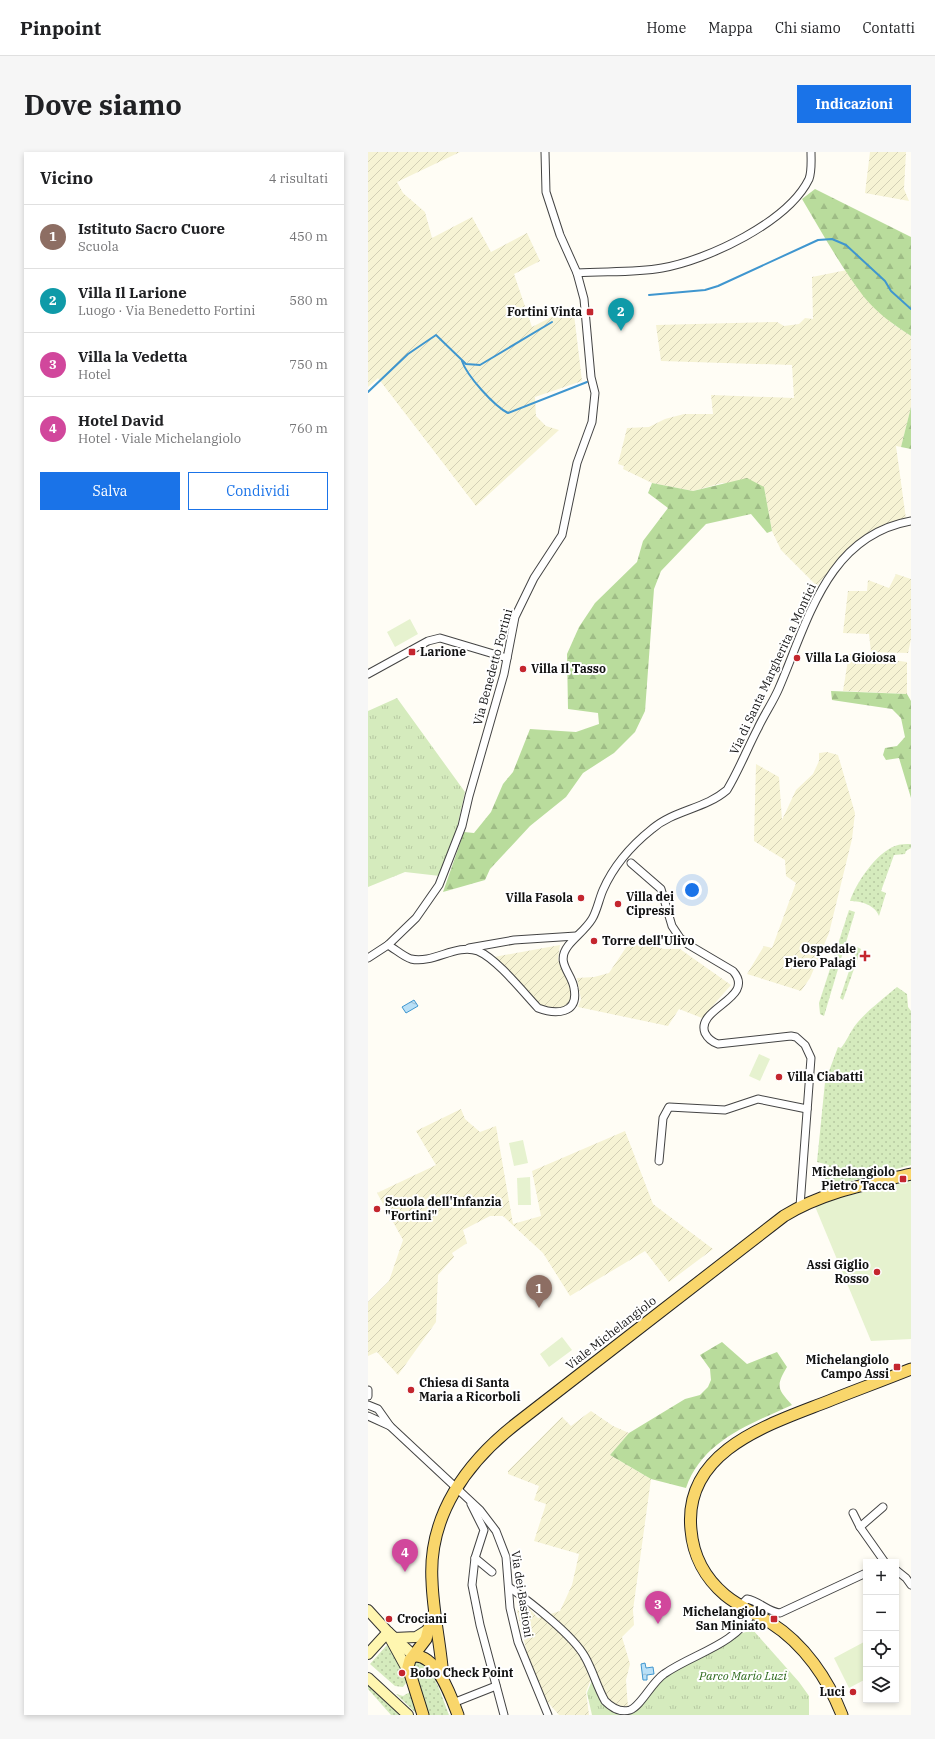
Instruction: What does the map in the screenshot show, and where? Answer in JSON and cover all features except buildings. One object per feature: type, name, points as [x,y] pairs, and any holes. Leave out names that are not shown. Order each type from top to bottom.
[{"type":"main road","name":"Viale Michelangiolo","points":[[443,1678],[431,1574],[433,1553],[441,1520],[456,1488],[469,1469],[494,1441],[773,1223],[800,1206],[834,1193],[911,1174]]},
{"type":"main road","points":[[842,1715],[828,1686],[808,1657],[782,1630],[723,1593],[705,1573],[692,1541],[690,1524],[692,1506],[696,1488],[706,1471],[729,1448],[760,1429],[911,1369]]},
{"type":"main road","points":[[423,1715],[408,1671],[409,1662],[426,1639],[434,1608]]},
{"type":"main road","points":[[414,1656],[426,1660],[443,1678],[458,1715]]},
{"type":"street","name":"Via Benedetto Fortini","points":[[368,958],[388,945],[422,910],[439,885],[462,826],[469,796],[504,674],[515,617],[534,578],[562,535],[578,463],[592,422],[595,393],[591,377],[584,299],[577,273],[560,235],[546,192],[545,152]]},
{"type":"street","points":[[577,273],[662,268],[697,259],[733,242],[781,213],[793,203],[809,179],[811,152]]},
{"type":"street","name":"Via di Santa Margherita a Montici","points":[[388,945],[409,959],[420,960],[463,949],[476,951],[489,958],[538,1008],[548,1012],[560,1013],[570,1007],[575,997],[574,987],[564,968],[563,959],[567,948],[593,918],[603,890],[615,868],[651,829],[665,819],[718,798],[727,790],[778,690],[805,620],[831,574],[854,549],[874,534],[889,527],[911,520]]},
{"type":"street","points":[[368,674],[428,641],[440,638],[507,658]]},
{"type":"street","points":[[630,863],[660,890],[672,926],[680,938],[689,945],[733,970],[737,974],[739,980],[734,994],[705,1021],[704,1028],[708,1039],[718,1044],[784,1036],[796,1037],[809,1051],[811,1058],[800,1206]]},
{"type":"street","points":[[463,949],[514,940],[576,936]]},
{"type":"street","points":[[658,1161],[663,1118],[670,1107],[726,1110],[758,1099],[807,1109]]},
{"type":"street","points":[[368,1390],[368,1396]]},
{"type":"street","points":[[368,1405],[378,1409],[390,1426]]},
{"type":"street","points":[[368,1416],[390,1426]]},
{"type":"street","name":"Via dei Bastioni","points":[[390,1426],[487,1518],[501,1542],[507,1561],[510,1608],[518,1642],[548,1715]]},
{"type":"street","points":[[469,1500],[484,1530],[475,1558],[472,1575],[473,1595],[504,1715]]},
{"type":"street","points":[[860,1527],[883,1507]]},
{"type":"street","points":[[853,1513],[860,1527],[882,1559]]},
{"type":"street","points":[[475,1558],[492,1572]]},
{"type":"street","points":[[899,1572],[906,1578],[911,1585]]},
{"type":"street","points":[[741,1605],[747,1599],[754,1600],[775,1613],[780,1613],[863,1574]]},
{"type":"street","points":[[509,1587],[568,1636],[586,1658],[605,1701],[610,1707],[624,1711],[634,1708],[663,1675],[727,1640],[746,1625],[753,1612]]},
{"type":"street","points":[[368,1610],[391,1635],[414,1656]]},
{"type":"street","points":[[368,1654],[391,1635],[416,1637],[429,1629]]},
{"type":"street","points":[[391,1635],[408,1671]]},
{"type":"street","points":[[368,1678],[408,1715]]},
{"type":"street","points":[[453,1704],[496,1686]]},
{"type":"shaded area","points":[[368,152],[460,152],[397,182],[403,193],[425,212],[432,238],[472,217],[491,252],[527,233],[540,261],[514,274],[532,327],[573,306],[582,381],[535,397],[536,416],[546,426],[559,430],[476,506],[378,378],[368,387]]},
{"type":"shaded area","points":[[870,152],[906,152],[904,189],[909,201],[865,193]]},
{"type":"shaded area","points":[[847,270],[865,297],[893,324],[911,336],[911,407],[901,447],[896,446],[906,519],[881,526],[856,543],[841,556],[817,586],[781,550],[772,531],[764,487],[722,483],[693,491],[652,483],[623,469],[624,466],[618,464],[627,428],[649,427],[665,419],[684,414],[713,414],[711,395],[794,398],[792,365],[661,361],[656,325],[777,322],[784,326],[799,324],[805,318],[813,319],[812,277]]},
{"type":"shaded area","points":[[896,574],[911,579],[911,639],[908,653],[871,652],[869,634],[843,633],[848,591],[867,591],[868,580],[889,588]]},
{"type":"shaded area","points":[[849,654],[907,662],[907,694],[843,691]]},
{"type":"shaded area","points":[[827,752],[838,755],[855,813],[852,839],[829,933],[810,978],[801,991],[747,974],[764,946],[772,948],[796,883],[786,876],[785,860],[754,841],[756,764],[779,777],[782,820],[796,790],[813,774],[819,761],[819,753]]},
{"type":"shaded area","points":[[633,941],[664,949],[680,949],[731,985],[702,1018],[679,1009],[668,1026],[578,1007],[581,999],[577,978],[594,977],[609,973],[629,943]]},
{"type":"shaded area","points":[[560,945],[558,959],[561,968],[571,986],[572,993],[569,1003],[564,1009],[544,1008],[494,957]]},
{"type":"shaded area","points":[[461,1109],[465,1119],[480,1132],[496,1126],[513,1224],[541,1216],[532,1171],[625,1131],[653,1204],[713,1249],[669,1282],[645,1251],[570,1296],[543,1253],[503,1216],[490,1216],[463,1230],[467,1243],[452,1253],[454,1257],[438,1275],[436,1322],[398,1375],[377,1352],[368,1356],[368,1302],[389,1281],[403,1240],[377,1193],[436,1165],[416,1131]]},
{"type":"shaded area","points":[[591,1411],[613,1426],[629,1433],[610,1455],[651,1479],[633,1610],[634,1625],[622,1637],[630,1664],[626,1680],[628,1708],[619,1707],[607,1700],[597,1676],[591,1679],[586,1692],[589,1715],[559,1715],[545,1699],[529,1662],[517,1610],[528,1607],[538,1618],[560,1611],[572,1585],[579,1554],[534,1541],[546,1504],[534,1500],[539,1486],[508,1474],[508,1471],[562,1417],[571,1426]]},
{"type":"green space","points":[[815,189],[911,237],[911,336],[874,308],[847,274],[802,199]]},
{"type":"green space","points":[[911,407],[911,449],[901,447]]},
{"type":"green space","points":[[747,478],[764,487],[772,531],[767,533],[751,514],[706,524],[661,571],[654,589],[645,711],[635,732],[614,753],[583,773],[566,797],[530,826],[490,869],[485,880],[443,892],[464,832],[474,833],[491,812],[503,784],[513,772],[530,729],[576,732],[599,724],[598,713],[568,709],[567,654],[579,627],[595,603],[637,562],[643,541],[668,508],[648,493],[652,483],[693,491]]},
{"type":"green space","points":[[410,619],[418,634],[395,647],[387,632]]},
{"type":"green space","points":[[831,691],[907,694],[911,701],[911,798],[899,758],[886,760],[883,755],[885,748],[897,746],[905,737],[901,718],[892,709],[832,700]]},
{"type":"green space","points":[[397,698],[465,792],[457,828],[440,876],[405,872],[368,887],[368,711]]},
{"type":"green space","points":[[901,844],[911,844],[911,848],[906,851],[905,854],[894,855],[881,891],[886,893],[879,916],[871,906],[850,901],[857,886],[868,869],[881,855],[895,846]]},
{"type":"green space","points":[[849,910],[855,912],[824,1016],[820,1014],[819,1003]]},
{"type":"green space","points":[[857,947],[861,949],[843,1000],[840,998]]},
{"type":"green space","points":[[897,987],[907,994],[908,1007],[911,1011],[911,1165],[822,1189],[829,1165],[817,1162],[825,1082],[838,1047],[841,1048],[854,1027],[863,1017]]},
{"type":"green space","points":[[759,1054],[770,1059],[760,1081],[749,1076]]},
{"type":"green space","points":[[523,1140],[528,1163],[514,1166],[509,1143]]},
{"type":"green space","points":[[530,1177],[531,1205],[518,1205],[517,1178]]},
{"type":"green space","name":"Assi Giglio Rosso","points":[[911,1180],[911,1339],[871,1341],[814,1204]]},
{"type":"green space","points":[[562,1337],[572,1350],[549,1367],[540,1354]]},
{"type":"green space","points":[[722,1342],[747,1364],[777,1352],[787,1367],[781,1379],[780,1388],[792,1405],[744,1427],[715,1446],[703,1458],[693,1472],[686,1488],[651,1479],[610,1455],[629,1433],[685,1399],[700,1395],[708,1387],[711,1380],[710,1369],[700,1355]]},
{"type":"green space","name":"Parco Mario Luzi","points":[[753,1630],[799,1682],[809,1696],[809,1715],[592,1715],[587,1693],[592,1680],[599,1696],[625,1713],[664,1676],[739,1634]]},
{"type":"green space","points":[[863,1643],[863,1681],[849,1688],[834,1658]]},
{"type":"green space","points":[[387,1645],[406,1676],[406,1683],[403,1687],[395,1686],[370,1664]]},
{"type":"green space","points":[[416,1662],[422,1664],[433,1676],[449,1715],[428,1715],[413,1671],[413,1665]]},
{"type":"green space","points":[[368,1684],[404,1715],[391,1715],[368,1689]]},
{"type":"green space","points":[[410,1692],[418,1715],[396,1694],[403,1696]]},
{"type":"water","points":[[414,1000],[418,1006],[406,1013],[402,1007]]},
{"type":"water","points":[[645,1663],[646,1668],[653,1667],[654,1674],[647,1675],[647,1680],[643,1680],[641,1664]]},
{"type":"waterway","points":[[649,295],[705,290],[718,286],[818,240],[832,239],[846,245],[885,281],[891,291],[911,309]]},
{"type":"waterway","points":[[368,392],[408,354],[436,335],[466,364],[480,365],[552,322]]},
{"type":"waterway","points":[[462,361],[469,374],[482,390],[496,404],[508,413],[587,382]]},
{"type":"place","name":"Fortini Vinta","points":[[590,312]]},
{"type":"place","name":"Villa Il Larione","points":[[621,331]]},
{"type":"place","name":"Larione","points":[[412,652]]},
{"type":"place","name":"Villa La Gioiosa","points":[[797,658]]},
{"type":"place","name":"Villa Il Tasso","points":[[523,669]]},
{"type":"place","name":"Villa Fasola","points":[[581,898]]},
{"type":"place","name":"Villa dei Cipressi","points":[[618,904]]},
{"type":"place","name":"Torre dell'Ulivo","points":[[594,941]]},
{"type":"place","name":"Ospedale Piero Palagi","points":[[865,956]]},
{"type":"place","name":"Villa Ciabatti","points":[[779,1077]]},
{"type":"place","name":"Michelangiolo Pietro Tacca","points":[[903,1179]]},
{"type":"place","name":"Scuola dell'Infanzia \"Fortini\"","points":[[377,1209]]},
{"type":"place","name":"Assi Giglio Rosso","points":[[877,1272]]},
{"type":"place","name":"Istituto Sacro Cuore","points":[[539,1308]]},
{"type":"place","name":"Michelangiolo Campo Assi","points":[[897,1367]]},
{"type":"place","name":"Chiesa di Santa Maria a Ricorboli","points":[[411,1390]]},
{"type":"place","name":"Hotel David","points":[[405,1572]]},
{"type":"place","name":"Crociani","points":[[389,1619]]},
{"type":"place","name":"Michelangiolo San Miniato","points":[[774,1619]]},
{"type":"place","name":"Villa la Vedetta","points":[[658,1624]]},
{"type":"place","name":"Bobo Check Point","points":[[402,1673]]},
{"type":"place","name":"Luci","points":[[853,1692]]}]
